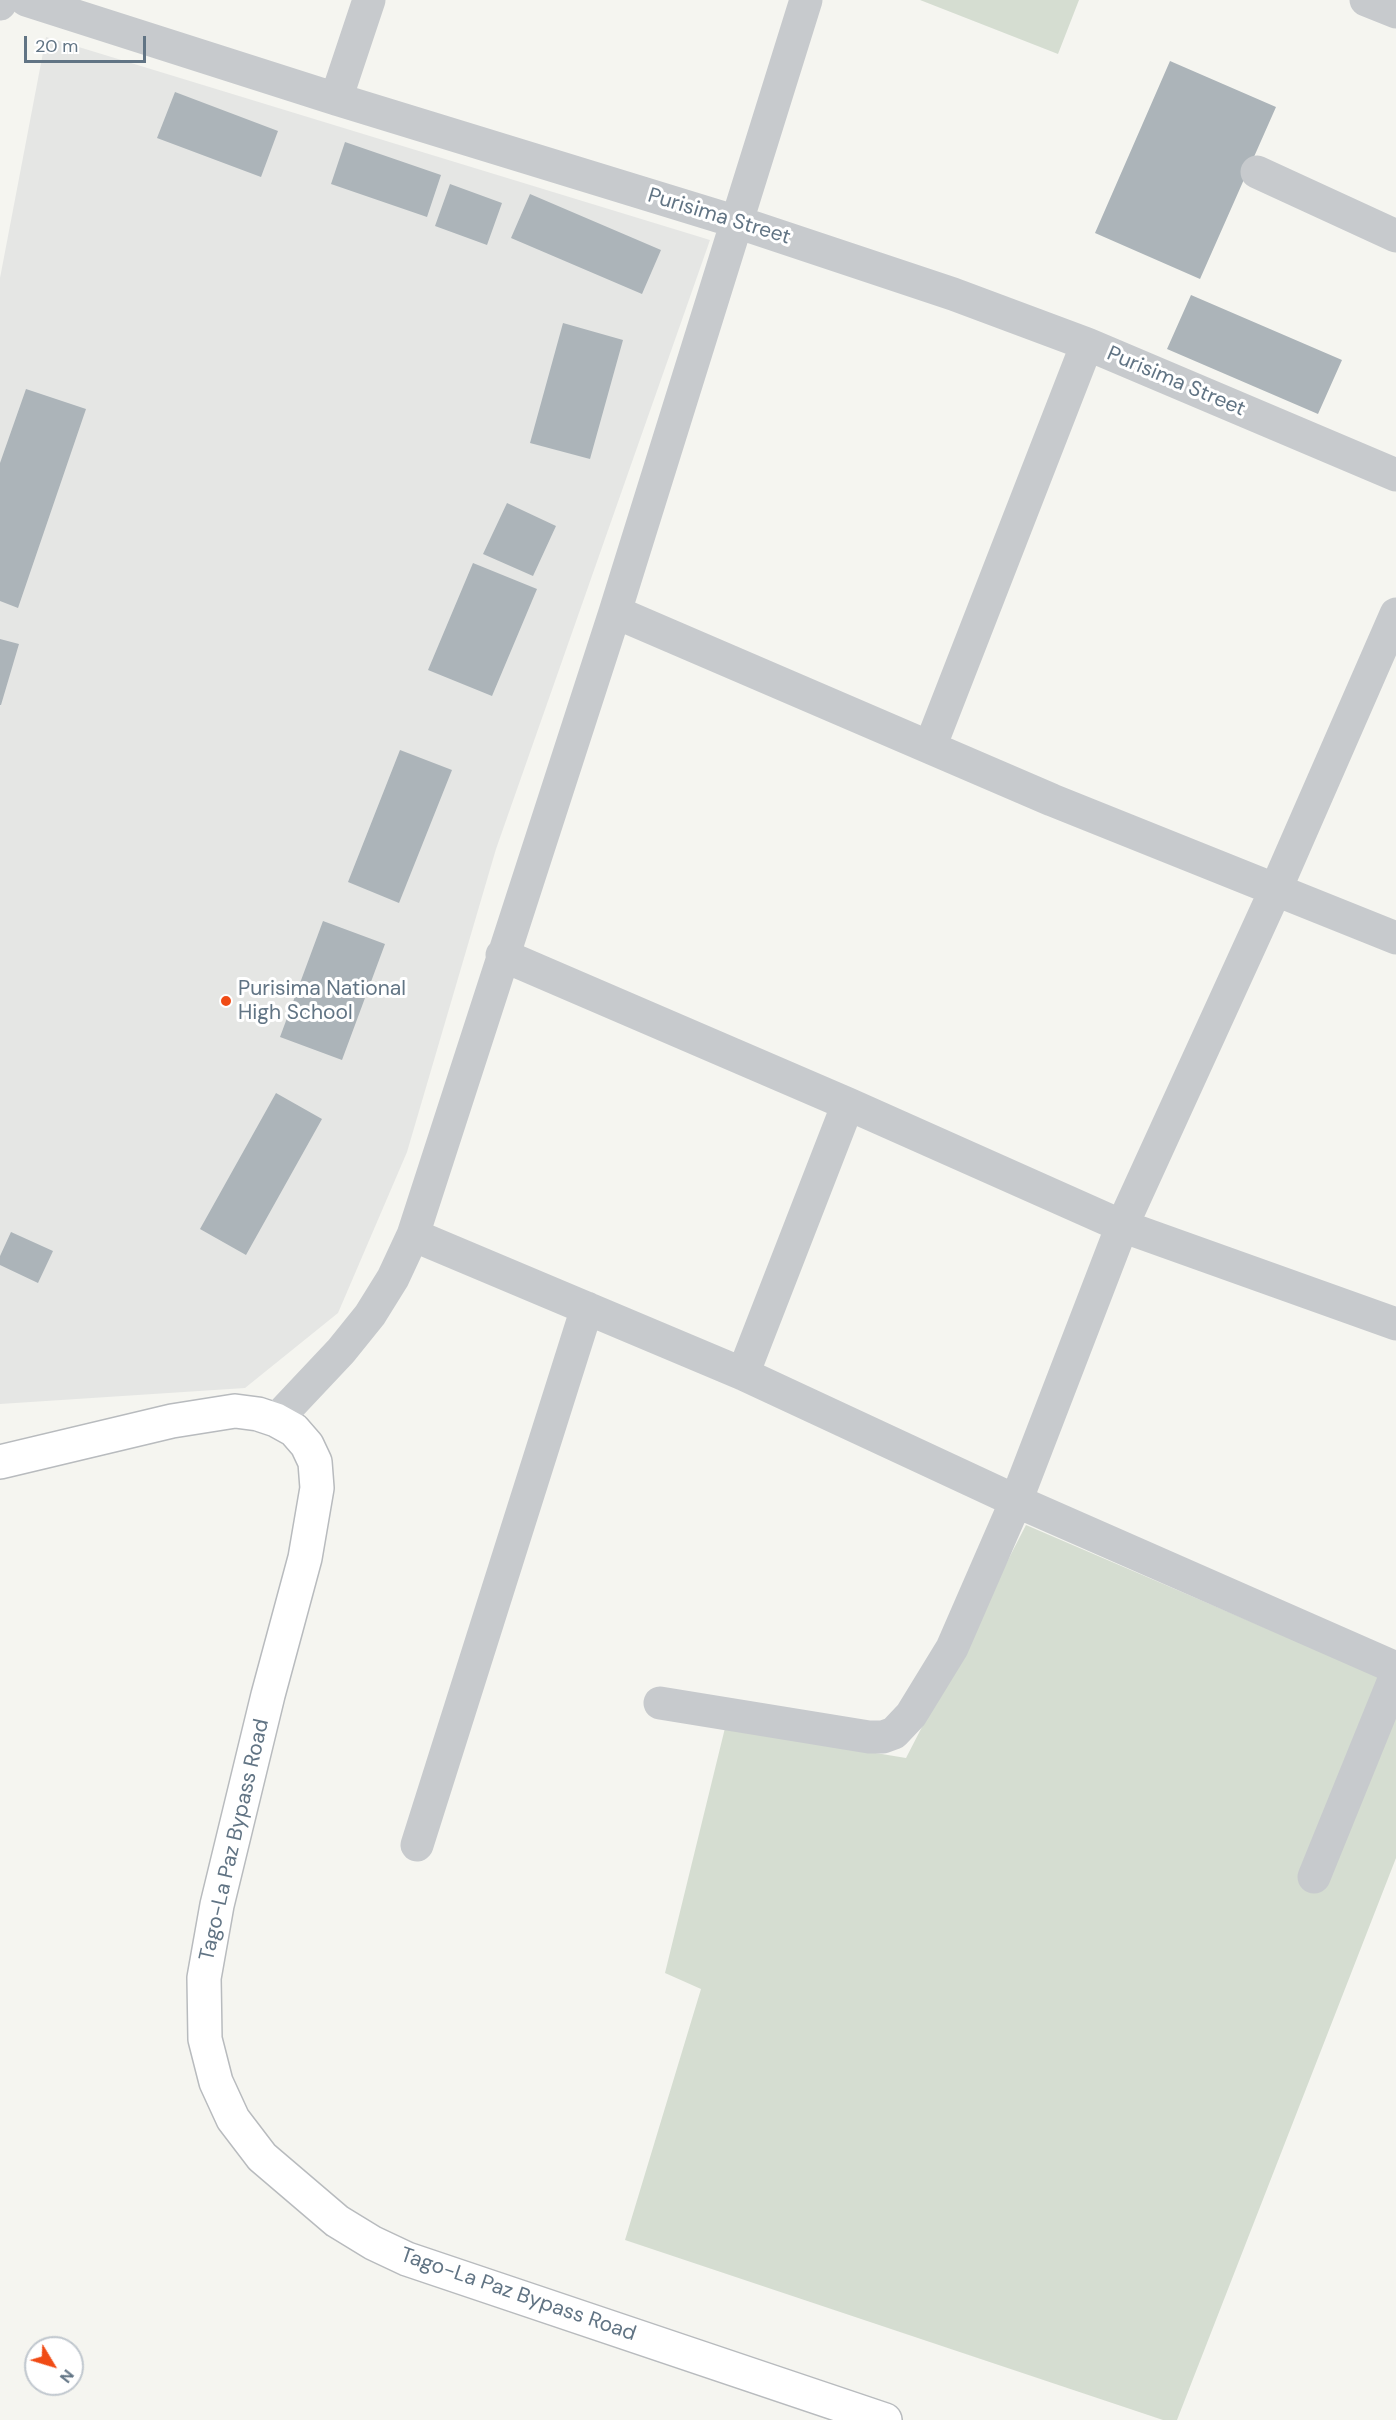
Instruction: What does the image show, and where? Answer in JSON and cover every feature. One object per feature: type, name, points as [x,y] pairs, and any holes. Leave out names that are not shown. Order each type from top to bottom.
[{"type":"highway","name":"Tago-La Paz Bypass Road","points":[[0,1462],[203,1414],[235,1411],[276,1419],[294,1430],[307,1445],[315,1462],[317,1488],[305,1558],[268,1695],[216,1905],[204,1978],[205,2039],[216,2082],[233,2119],[262,2157],[296,2188],[338,2221],[373,2243],[407,2259],[885,2420]]},
{"type":"street","name":"Purisima Street","points":[[26,0],[336,99],[737,222],[953,294],[1088,344],[1396,475]]},
{"type":"street","points":[[336,99],[369,0]]},
{"type":"street","points":[[276,1419],[341,1351],[370,1315],[393,1278],[413,1234],[615,612],[806,0]]},
{"type":"street","points":[[1365,0],[1396,12]]},
{"type":"street","points":[[1257,172],[1396,236]]},
{"type":"street","points":[[930,747],[1088,344]]},
{"type":"street","points":[[615,612],[1052,800],[1396,939]]},
{"type":"street","points":[[660,1703],[869,1737],[882,1737],[894,1733],[911,1715],[952,1648],[1016,1501],[1122,1226],[1275,891],[1396,614]]},
{"type":"street","points":[[502,955],[849,1104],[1122,1226],[1396,1324]]},
{"type":"street","points":[[743,1374],[849,1104]]},
{"type":"street","points":[[413,1234],[743,1374],[1016,1501],[1396,1668]]},
{"type":"street","points":[[417,1845],[587,1308]]},
{"type":"street","points":[[1314,1877],[1396,1675]]},
{"type":"shaded area","points":[[920,0],[1079,0],[1058,54]]},
{"type":"shaded area","points":[[46,37],[710,240],[496,849],[407,1152],[338,1313],[245,1388],[0,1404],[0,278]]},
{"type":"shaded area","points":[[1026,1525],[1396,1684],[1396,1858],[1177,2420],[1163,2420],[625,2240],[701,1989],[665,1973],[725,1728],[906,1758]]},
{"type":"building","points":[[1170,61],[1276,107],[1200,279],[1095,233]]},
{"type":"building","points":[[175,92],[278,131],[261,177],[157,138]]},
{"type":"building","points":[[345,142],[441,175],[427,217],[331,184]]},
{"type":"building","points":[[450,184],[502,203],[487,245],[435,226]]},
{"type":"building","points":[[530,194],[661,250],[642,294],[511,238]]},
{"type":"building","points":[[1191,295],[1342,360],[1318,414],[1167,349]]},
{"type":"building","points":[[563,323],[623,340],[590,459],[530,443]]},
{"type":"building","points":[[26,389],[86,409],[18,608],[0,601],[0,463]]},
{"type":"building","points":[[507,503],[556,526],[533,576],[483,554]]},
{"type":"building","points":[[473,563],[537,589],[492,696],[428,670]]},
{"type":"building","points":[[0,639],[19,644],[1,705],[0,705]]},
{"type":"building","points":[[400,750],[452,770],[399,903],[348,882]]},
{"type":"building","points":[[323,921],[385,944],[342,1060],[280,1037]]},
{"type":"building","points":[[276,1093],[322,1119],[246,1255],[200,1229]]},
{"type":"building","points":[[11,1232],[53,1251],[38,1283],[0,1265],[0,1256]]},
{"type":"place","name":"Purisima National High School","points":[[226,1001]]}]
